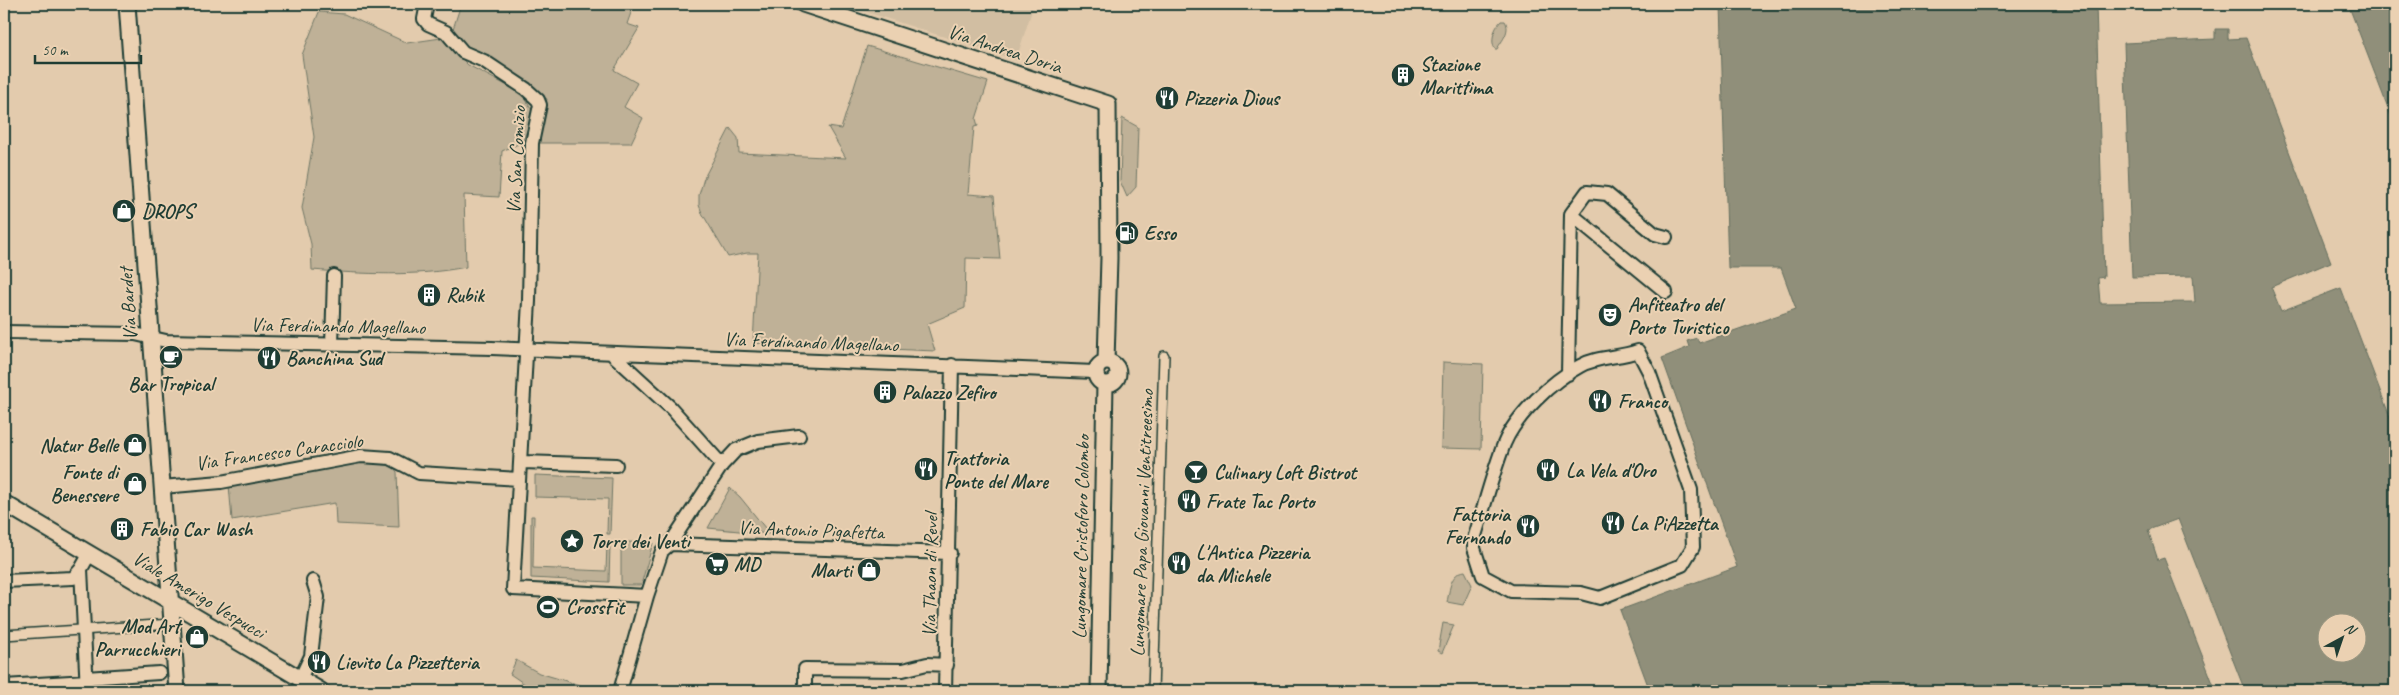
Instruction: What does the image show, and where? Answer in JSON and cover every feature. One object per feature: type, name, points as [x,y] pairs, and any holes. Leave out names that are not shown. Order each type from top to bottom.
[{"type":"street","name":"Via Bardet","points":[[128,4],[176,691]]},
{"type":"street","name":"Via San Comizio","points":[[427,4],[424,19],[428,24],[446,32],[463,52],[484,61],[538,100],[540,110],[532,142],[529,293],[524,350]]},
{"type":"street","name":"Via Andrea Doria","points":[[803,4],[1108,104],[1109,258],[1100,366]]},
{"type":"street","points":[[1568,374],[1570,214],[1586,192],[1607,194],[1655,234],[1666,237]]},
{"type":"street","points":[[1570,214],[1666,292]]},
{"type":"street","points":[[332,345],[334,276]]},
{"type":"street","name":"Via Ferdinando Magellano","points":[[4,332],[98,332],[135,334],[166,341],[524,350],[952,366],[1100,366]]},
{"type":"street","points":[[524,350],[522,462],[519,479],[513,589],[647,596]]},
{"type":"street","points":[[1638,351],[1649,372],[1691,490],[1693,547],[1682,565],[1600,598],[1581,593],[1511,591],[1483,576],[1474,548],[1474,539],[1504,443],[1534,400],[1568,374],[1579,366],[1597,359],[1624,356],[1638,351]]},
{"type":"street","points":[[611,353],[671,408],[720,469]]},
{"type":"street","name":"Lungomare Papa Giovanni Ventitreesimo","points":[[1153,691],[1164,356]]},
{"type":"street","name":"Via Thaon di Revel","points":[[945,691],[950,553],[952,366]]},
{"type":"street","points":[[1100,366],[1116,366],[1118,373],[1116,380],[1105,384],[1097,378],[1100,366]]},
{"type":"street","name":"Lungomare Cristoforo Colombo","points":[[1099,691],[1105,384]]},
{"type":"street","points":[[620,691],[662,551],[670,544],[720,469],[736,450],[758,441],[799,436]]},
{"type":"street","name":"Via Francesco Caracciolo","points":[[162,487],[221,482],[347,458],[374,456],[390,458],[419,473],[519,479]]},
{"type":"street","points":[[522,462],[616,465]]},
{"type":"street","name":"Viale Amerigo Vespucci","points":[[4,503],[321,691]]},
{"type":"street","name":"Via Antonio Pigafetta","points":[[670,544],[950,553]]},
{"type":"street","points":[[4,582],[73,578],[81,570],[90,553]]},
{"type":"street","points":[[81,570],[87,683]]},
{"type":"street","points":[[300,679],[311,656],[318,597],[313,581]]},
{"type":"street","points":[[4,635],[172,624]]},
{"type":"street","name":"Via Thaon di Revel","points":[[805,691],[805,668],[902,670],[927,664],[947,665]]},
{"type":"street","points":[[4,686],[87,683],[159,673]]},
{"type":"shaded area","points":[[461,4],[578,4],[591,8],[592,4],[634,4],[627,24],[639,28],[614,70],[637,83],[624,107],[643,118],[631,143],[536,143],[547,99],[458,40],[453,29]]},
{"type":"shaded area","points":[[842,4],[1034,4],[1016,60]]},
{"type":"shaded area","points":[[1720,4],[2096,4],[2104,277],[2098,278],[2100,303],[2195,302],[2193,276],[2132,277],[2124,43],[2215,39],[2215,29],[2228,29],[2228,39],[2246,38],[2331,262],[2271,287],[2281,311],[2341,288],[2395,430],[2395,691],[2245,691],[2178,519],[2148,530],[2158,560],[2164,558],[2216,691],[1650,691],[1620,610],[1737,567],[1662,358],[1689,347],[1687,341],[1697,338],[1699,343],[1796,309],[1781,268],[1728,268]]},
{"type":"shaded area","points":[[2348,4],[2395,4],[2395,126]]},
{"type":"shaded area","points":[[319,12],[344,14],[407,43],[441,38],[468,65],[523,94],[533,112],[523,142],[502,151],[499,197],[464,195],[466,267],[409,273],[312,270],[311,244],[302,208],[314,137],[302,55]]},
{"type":"shaded area","points":[[1501,21],[1505,21],[1507,28],[1503,39],[1497,49],[1495,49],[1494,35],[1496,27]]},
{"type":"shaded area","points":[[867,46],[988,82],[976,119],[978,126],[974,127],[968,194],[994,196],[1000,259],[966,258],[965,308],[927,324],[935,351],[753,343],[758,253],[728,257],[699,205],[699,195],[704,178],[730,128],[738,138],[739,153],[846,158],[828,127],[841,129]]},
{"type":"shaded area","points":[[1122,118],[1138,127],[1136,187],[1127,197],[1120,181]]},
{"type":"shaded area","points":[[1443,362],[1483,364],[1481,449],[1441,448]]},
{"type":"shaded area","points":[[354,462],[391,463],[397,472],[399,527],[336,524],[335,503],[232,520],[229,485]]},
{"type":"shaded area","points":[[535,475],[612,478],[610,534],[607,534],[608,499],[535,497]]},
{"type":"shaded area","points":[[730,488],[740,497],[770,534],[708,528]]},
{"type":"shaded area","points":[[531,516],[534,516],[533,568],[606,571],[607,544],[610,544],[609,582],[531,578]]},
{"type":"shaded area","points":[[627,542],[653,543],[641,585],[621,585],[621,547]]},
{"type":"shaded area","points":[[1465,571],[1472,585],[1463,605],[1447,602],[1454,578],[1460,572]]},
{"type":"shaded area","points":[[1443,623],[1454,625],[1442,653],[1438,651]]},
{"type":"shaded area","points":[[516,660],[539,673],[600,691],[532,691],[532,689],[510,674]]},
{"type":"place","name":"Stazione Marittima","points":[[1403,75]]},
{"type":"place","name":"Pizzeria Dious","points":[[1167,98]]},
{"type":"place","name":"DROPS","points":[[124,211]]},
{"type":"place","name":"Esso","points":[[1127,233]]},
{"type":"place","name":"Rubik","points":[[429,295]]},
{"type":"place","name":"Anfiteatro del Porto Turistico","points":[[1610,315]]},
{"type":"place","name":"Bar Tropical","points":[[171,357]]},
{"type":"place","name":"Banchina Sud","points":[[269,358]]},
{"type":"place","name":"Palazzo Zefiro","points":[[885,392]]},
{"type":"place","name":"Franco","points":[[1600,401]]},
{"type":"place","name":"Natur Belle","points":[[135,445]]},
{"type":"place","name":"Trattoria Ponte del Mare","points":[[926,469]]},
{"type":"place","name":"La Vela d'Oro","points":[[1548,470]]},
{"type":"place","name":"Culinary Loft Bistrot","points":[[1196,472]]},
{"type":"place","name":"Fonte di Benessere","points":[[135,484]]},
{"type":"place","name":"Frate Tac Porto","points":[[1189,501]]},
{"type":"place","name":"La PiAzzetta","points":[[1613,523]]},
{"type":"place","name":"Fattoria Fernando","points":[[1528,526]]},
{"type":"place","name":"Fabio Car Wash","points":[[122,529]]},
{"type":"place","name":"Torre dei Venti","points":[[572,541]]},
{"type":"place","name":"L'Antica Pizzeria da Michele","points":[[1179,563]]},
{"type":"place","name":"MD","points":[[717,564]]},
{"type":"place","name":"Marti","points":[[869,570]]},
{"type":"place","name":"CrossFit","points":[[548,607]]},
{"type":"place","name":"Mod Art Parrucchieri","points":[[197,637]]},
{"type":"place","name":"Lievito La Pizzetteria","points":[[319,662]]}]
